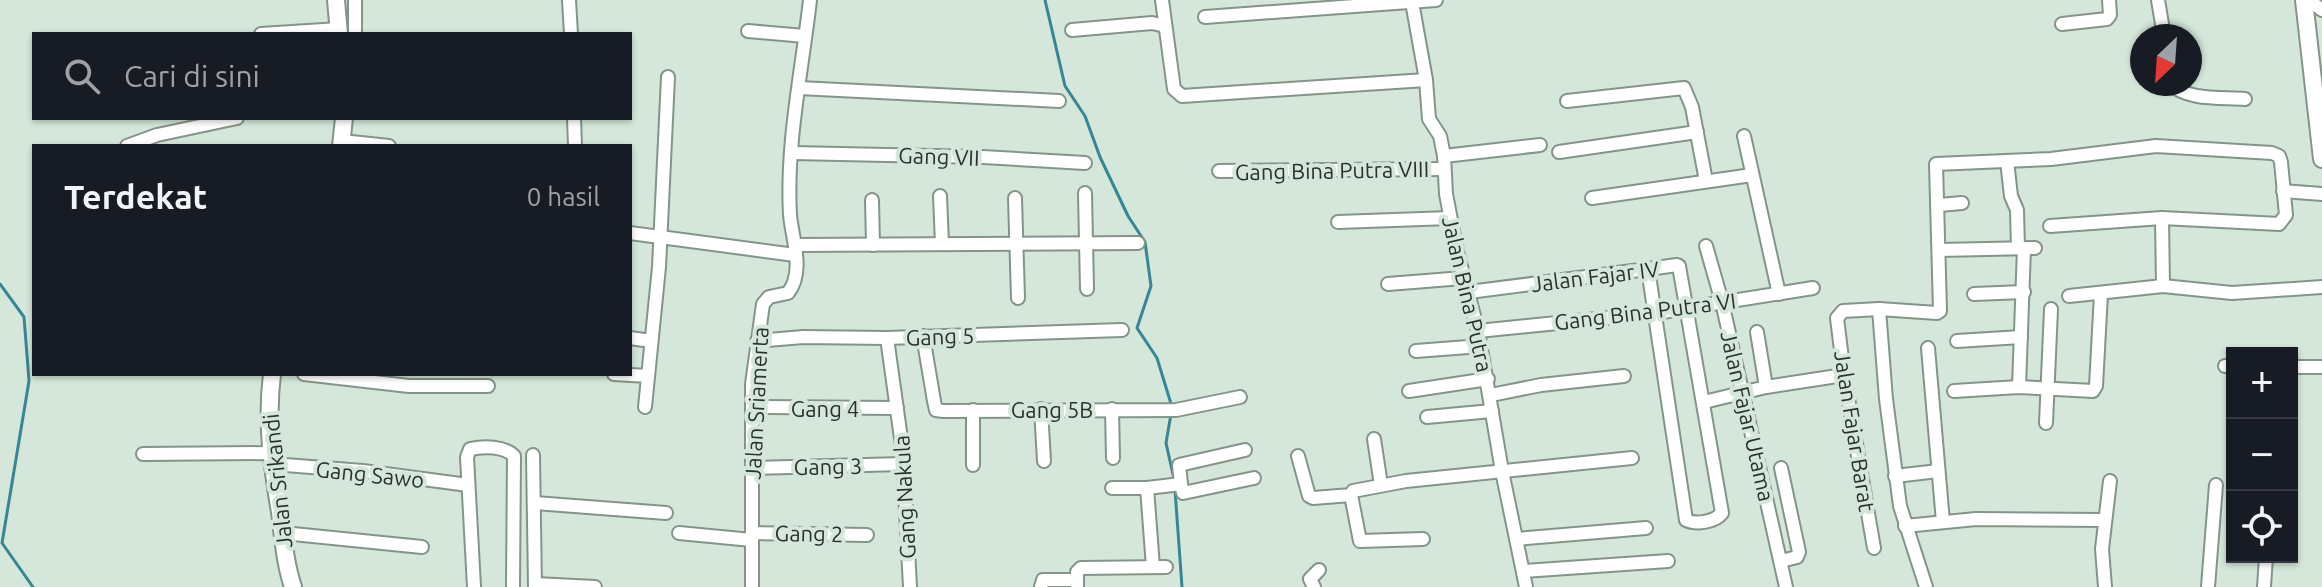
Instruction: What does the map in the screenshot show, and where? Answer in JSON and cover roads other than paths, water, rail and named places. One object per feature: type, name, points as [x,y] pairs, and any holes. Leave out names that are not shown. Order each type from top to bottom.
[{"type":"street","points":[[336,0],[344,32]]},
{"type":"street","points":[[344,32],[355,0]]},
{"type":"street","points":[[569,0],[571,32]]},
{"type":"street","name":"Jalan Sriamerta","points":[[752,587],[752,407],[757,341],[763,304],[769,297],[788,293],[792,288],[796,250],[790,217],[792,153],[810,0]]},
{"type":"street","points":[[1162,0],[1174,89],[1182,96],[1426,80]]},
{"type":"street","points":[[1205,17],[1252,7],[1436,0]]},
{"type":"street","points":[[2062,24],[2107,19],[2110,15],[2109,0]]},
{"type":"street","points":[[2158,0],[2162,24]]},
{"type":"street","points":[[2306,0],[2322,10]]},
{"type":"street","points":[[2306,0],[2322,159]]},
{"type":"street","name":"Jalan Bina Putra","points":[[1412,2],[1426,80],[1429,119],[1440,136],[1450,218],[1488,379],[1502,471],[1526,587]]},
{"type":"street","points":[[1072,30],[1152,23],[1165,26]]},
{"type":"street","points":[[748,31],[805,36]]},
{"type":"street","points":[[645,407],[662,235],[668,77]]},
{"type":"street","points":[[799,88],[1059,101]]},
{"type":"street","points":[[1567,101],[1684,88],[1692,107],[1706,181]]},
{"type":"street","points":[[2202,95],[2245,99]]},
{"type":"street","points":[[132,144],[157,135],[228,120]]},
{"type":"street","points":[[342,144],[344,120]]},
{"type":"street","points":[[574,120],[575,144]]},
{"type":"street","points":[[1559,152],[1697,132]]},
{"type":"street","points":[[1744,136],[1779,294]]},
{"type":"street","name":"Gang Bina Putra VIII","points":[[1219,171],[1444,163],[1540,145]]},
{"type":"street","points":[[1926,587],[1905,526],[1895,476],[1879,309],[1938,313],[1941,307],[1936,164],[2051,159],[2156,146],[2272,153],[2279,156],[2281,162],[2286,215],[2279,224],[2162,218],[2050,226]]},
{"type":"street","name":"Gang VII","points":[[792,153],[983,157],[1085,163]]},
{"type":"street","points":[[2007,161],[2011,196],[2026,248],[2019,387]]},
{"type":"street","points":[[1592,198],[1752,175]]},
{"type":"street","points":[[2283,191],[2322,194]]},
{"type":"street","points":[[1085,193],[1087,289]]},
{"type":"street","points":[[940,196],[942,244]]},
{"type":"street","points":[[1015,198],[1018,298]]},
{"type":"street","points":[[872,200],[873,245]]},
{"type":"street","points":[[1939,205],[1962,203]]},
{"type":"street","points":[[1338,222],[1450,218]]},
{"type":"street","points":[[2162,218],[2163,286]]},
{"type":"street","points":[[632,233],[796,250],[873,245],[1138,243]]},
{"type":"street","name":"Jalan Fajar Utama","points":[[1706,246],[1722,302],[1786,587]]},
{"type":"street","points":[[1939,250],[2026,248]]},
{"type":"street","name":"Jalan Fajar IV","points":[[1469,292],[1679,266],[1687,309]]},
{"type":"street","points":[[1648,269],[1686,520],[1693,522],[1714,520],[1722,513],[1687,309]]},
{"type":"street","points":[[1388,284],[1463,278]]},
{"type":"street","points":[[2069,296],[2163,286],[2232,293],[2322,287]]},
{"type":"street","name":"Gang Bina Putra VI","points":[[1478,331],[1656,313],[1813,288]]},
{"type":"street","points":[[1974,294],[2024,292]]},
{"type":"street","points":[[1954,391],[2019,387],[2089,392],[2095,389],[2101,294]]},
{"type":"street","name":"Jalan Fajar Barat","points":[[1874,548],[1844,375],[1839,314],[1843,311],[1879,309]]},
{"type":"street","points":[[2046,423],[2051,309]]},
{"type":"street","name":"Gang 5","points":[[757,341],[803,337],[887,338],[1122,330]]},
{"type":"street","points":[[1757,332],[1766,387]]},
{"type":"street","name":"Gang 5B","points":[[923,336],[936,410],[1171,410],[1200,407],[1240,397]]},
{"type":"street","points":[[1957,341],[2021,337]]},
{"type":"street","points":[[632,338],[651,341]]},
{"type":"street","name":"Gang Nakula","points":[[887,338],[903,464],[910,587]]},
{"type":"street","points":[[1416,351],[1481,346]]},
{"type":"street","points":[[1928,348],[1943,522]]},
{"type":"street","points":[[2298,367],[2322,367]]},
{"type":"street","points":[[632,375],[648,376]]},
{"type":"street","points":[[1704,402],[1766,387],[1844,375]]},
{"type":"street","name":"Jalan Srikandi","points":[[272,376],[269,398],[271,458],[293,587]]},
{"type":"street","points":[[322,376],[409,386],[488,386]]},
{"type":"street","points":[[1491,395],[1541,385],[1624,376]]},
{"type":"street","points":[[1409,391],[1488,379]]},
{"type":"street","name":"Gang 4","points":[[752,407],[897,408]]},
{"type":"street","points":[[1041,409],[1044,461]]},
{"type":"street","points":[[1112,409],[1113,458]]},
{"type":"street","points":[[973,410],[973,465]]},
{"type":"street","points":[[1427,417],[1492,411]]},
{"type":"street","points":[[1374,439],[1381,485]]},
{"type":"street","points":[[474,587],[467,457],[470,449],[493,448],[510,451],[514,456],[513,587]]},
{"type":"street","points":[[1245,450],[1179,465],[1183,493],[1254,478]]},
{"type":"street","name":"Gang Sawo","points":[[143,454],[271,458],[468,485]]},
{"type":"street","points":[[533,455],[535,586],[595,587]]},
{"type":"street","points":[[1298,456],[1309,496],[1351,495],[1353,491],[1381,485],[1632,458]]},
{"type":"street","name":"Gang 3","points":[[752,468],[903,464]]},
{"type":"street","points":[[1781,468],[1799,552],[1797,557],[1781,561]]},
{"type":"street","points":[[1895,476],[1938,471]]},
{"type":"street","points":[[2105,587],[2102,549],[2110,481]]},
{"type":"street","points":[[1112,488],[1181,484]]},
{"type":"street","points":[[2208,587],[2216,485]]},
{"type":"street","points":[[1041,587],[1043,580],[1077,584],[1077,572],[1081,568],[1159,567],[1147,488]]},
{"type":"street","points":[[1351,495],[1360,541],[1423,539]]},
{"type":"street","points":[[535,503],[666,513]]},
{"type":"street","points":[[1905,526],[1976,519],[2105,520]]},
{"type":"street","points":[[1516,539],[1646,528]]},
{"type":"street","points":[[283,533],[422,547]]},
{"type":"street","name":"Gang 2","points":[[679,533],[867,535]]},
{"type":"street","points":[[1523,571],[1668,561]]},
{"type":"street","points":[[2264,587],[2266,563]]},
{"type":"street","points":[[1314,587],[1310,579],[1319,570]]},
{"type":"waterway","points":[[1045,0],[1065,86],[1085,116],[1100,157],[1128,216],[1145,242],[1151,286],[1137,328],[1157,358],[1172,407]]},
{"type":"waterway","points":[[0,284],[24,317],[29,381],[2,543],[33,587]]},
{"type":"waterway","points":[[1171,414],[1166,443],[1174,479]]},
{"type":"waterway","points":[[1175,490],[1182,587]]}]
